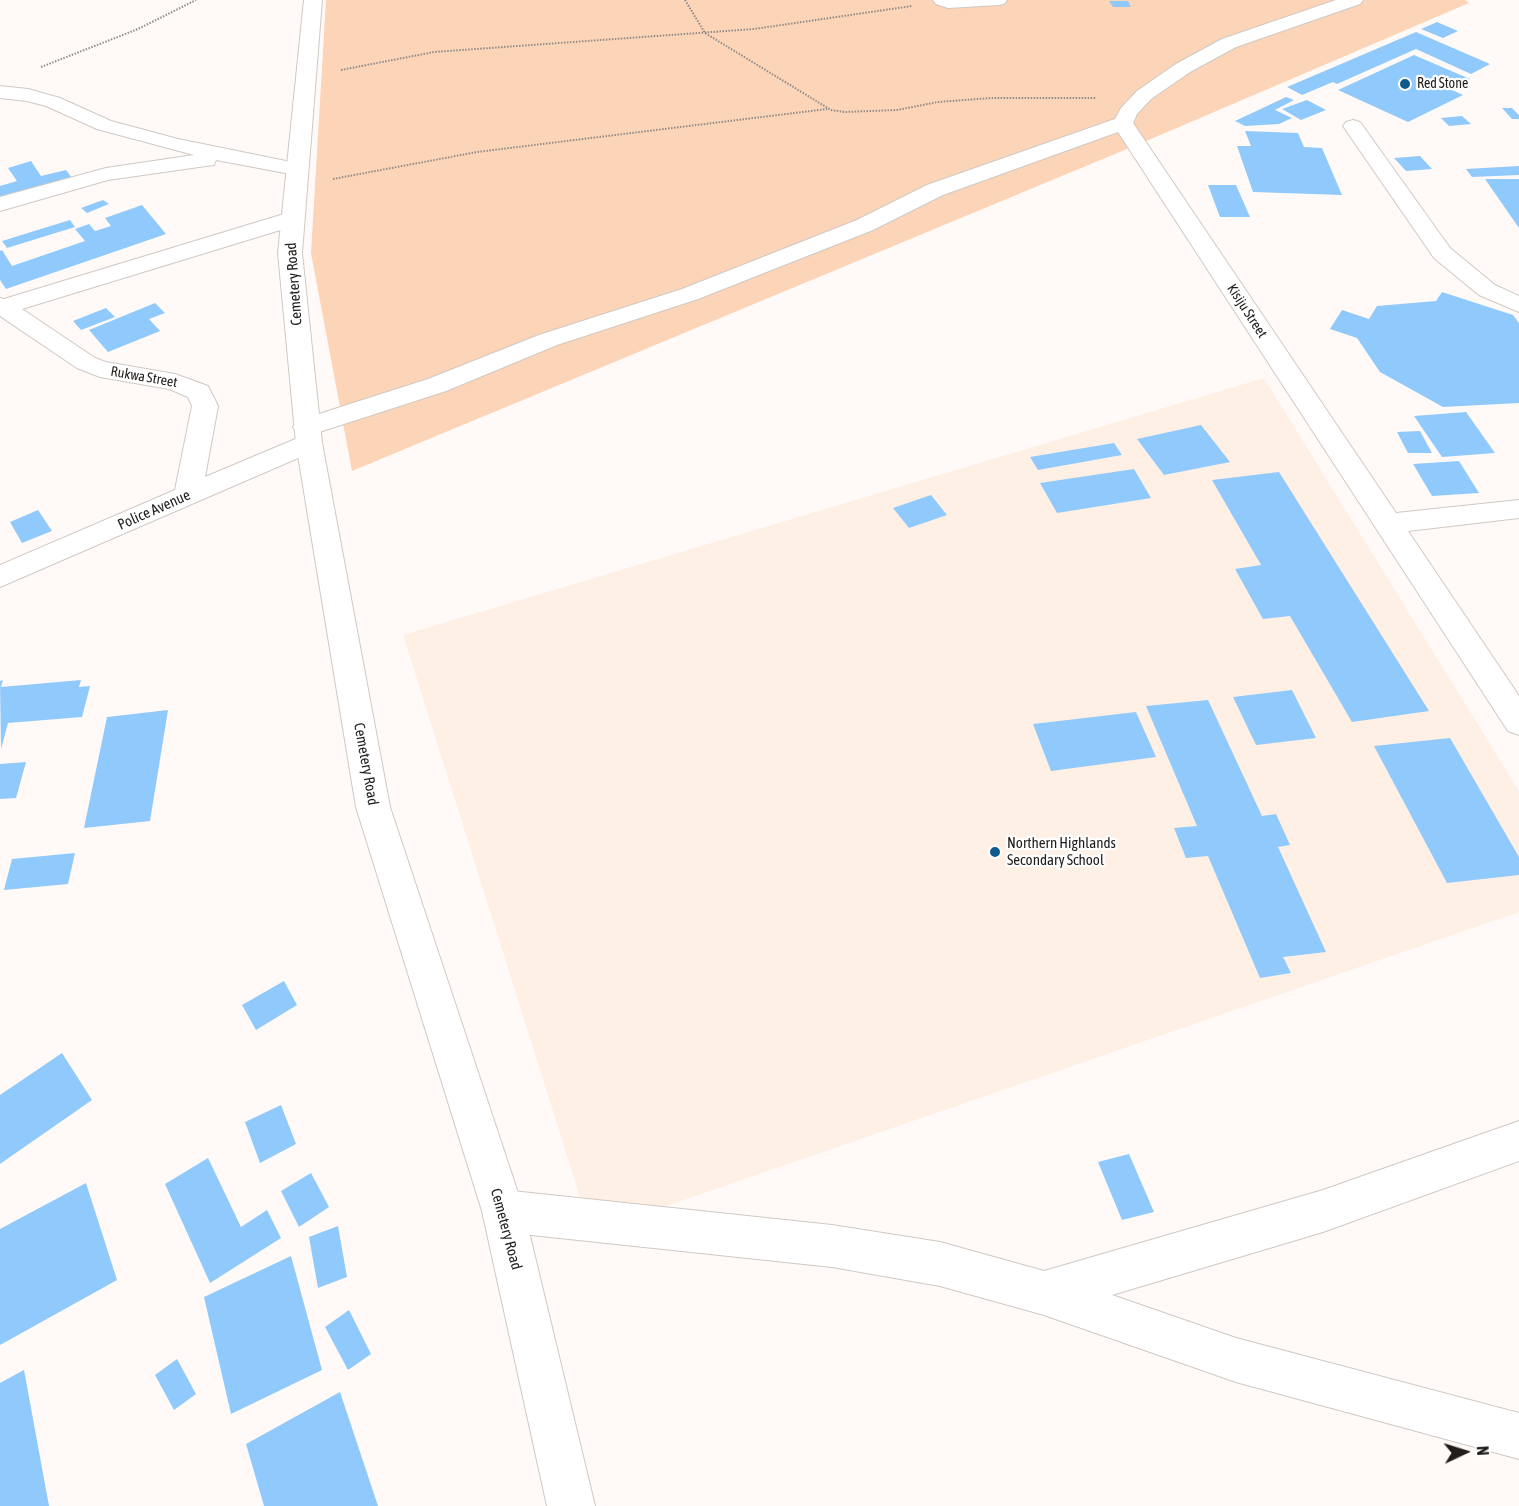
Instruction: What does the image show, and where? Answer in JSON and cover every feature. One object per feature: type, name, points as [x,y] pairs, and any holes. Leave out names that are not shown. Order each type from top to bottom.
[{"type":"main road","name":"Cemetery Road","points":[[313,0],[290,253],[308,435],[373,807],[503,1210],[571,1506]]},
{"type":"main road","points":[[944,2],[998,0]]},
{"type":"main road","points":[[1123,123],[1128,112],[1142,98],[1183,68],[1229,43],[1354,0]]},
{"type":"main road","points":[[0,92],[28,95],[53,102],[104,125],[175,145],[230,157],[294,192]]},
{"type":"main road","name":"Police Avenue","points":[[0,577],[188,495],[308,435],[548,340],[690,294],[866,225],[935,190],[1123,123]]},
{"type":"main road","name":"Kisiju Street","points":[[1123,123],[1519,722]]},
{"type":"main road","points":[[1353,126],[1442,254],[1487,290],[1519,305]]},
{"type":"main road","points":[[0,204],[106,174],[230,157]]},
{"type":"main road","points":[[1,306],[294,192]]},
{"type":"main road","name":"Rukwa Street","points":[[1,306],[86,363],[100,369],[175,382],[199,392],[205,406],[188,495]]},
{"type":"main road","points":[[1388,524],[1519,509]]},
{"type":"main road","points":[[1044,1293],[1323,1211],[1519,1141]]},
{"type":"main road","points":[[503,1210],[832,1246],[940,1264],[1044,1293],[1236,1360],[1519,1436]]},
{"type":"path","points":[[37,68],[138,29],[196,0]]},
{"type":"path","points":[[685,0],[705,33],[827,109]]},
{"type":"path","points":[[305,76],[434,52],[784,26],[885,9],[944,2]]},
{"type":"path","points":[[294,192],[445,157],[827,109],[844,112],[889,110],[938,102],[991,98],[1142,98]]},
{"type":"shaded area","points":[[326,0],[1465,0],[1469,3],[1151,139],[352,471],[311,253]]},
{"type":"shaded area","name":"Northern Highlands Secondary School","points":[[1264,378],[1519,791],[1519,912],[591,1232],[403,635]]},
{"type":"building","points":[[1109,1],[1128,1],[1131,7],[1113,7]]},
{"type":"building","points":[[1437,22],[1458,31],[1443,38],[1421,29]]},
{"type":"building","points":[[1416,32],[1490,64],[1471,74],[1416,49],[1337,84],[1333,82],[1302,95],[1287,87]]},
{"type":"building","name":"Red Stone","points":[[1414,55],[1470,79],[1450,89],[1463,95],[1408,122],[1338,90]]},
{"type":"building","points":[[1286,97],[1294,100],[1275,110],[1292,118],[1279,124],[1245,126],[1235,121]]},
{"type":"building","points":[[1307,100],[1326,110],[1301,120],[1282,109]]},
{"type":"building","points":[[1502,108],[1512,108],[1519,115],[1519,119],[1512,119]]},
{"type":"building","points":[[1462,116],[1471,124],[1449,126],[1441,118]]},
{"type":"building","points":[[1245,131],[1298,133],[1304,147],[1322,148],[1342,195],[1253,192],[1237,146],[1251,146]]},
{"type":"building","points":[[1420,156],[1432,169],[1406,171],[1394,158]]},
{"type":"building","points":[[31,161],[41,176],[66,170],[72,178],[0,199],[0,186],[17,181],[8,168]]},
{"type":"building","points":[[1519,166],[1519,175],[1472,177],[1466,169]]},
{"type":"building","points":[[1485,179],[1519,179],[1519,228]]},
{"type":"building","points":[[1208,185],[1236,185],[1250,217],[1220,217]]},
{"type":"building","points":[[103,200],[109,204],[87,213],[81,208]]},
{"type":"building","points":[[142,205],[166,234],[6,289],[0,280],[0,251],[2,250],[12,266],[85,241],[75,229],[89,224],[95,231],[111,226],[105,218]]},
{"type":"building","points":[[70,220],[75,227],[7,248],[2,241]]},
{"type":"building","points":[[1442,292],[1513,315],[1519,323],[1519,403],[1443,407],[1380,372],[1357,338],[1330,329],[1342,310],[1369,319],[1377,306],[1436,301]]},
{"type":"building","points":[[155,303],[165,313],[149,319],[160,331],[108,352],[89,330]]},
{"type":"building","points":[[106,308],[115,317],[81,330],[73,321]]},
{"type":"building","points":[[1466,412],[1495,453],[1442,457],[1414,416]]},
{"type":"building","points":[[1201,425],[1230,462],[1164,475],[1137,439]]},
{"type":"building","points":[[1420,431],[1432,453],[1408,453],[1397,432]]},
{"type":"building","points":[[1114,443],[1122,455],[1038,470],[1030,457]]},
{"type":"building","points":[[1459,461],[1479,493],[1432,496],[1413,464]]},
{"type":"building","points":[[1134,469],[1151,498],[1057,513],[1040,483]]},
{"type":"building","points":[[1279,472],[1429,711],[1352,722],[1290,616],[1263,619],[1235,569],[1261,565],[1212,480]]},
{"type":"building","points":[[931,495],[947,515],[909,528],[893,508]]},
{"type":"building","points":[[38,510],[52,531],[22,543],[10,522]]},
{"type":"building","points":[[3,680],[1,687],[81,680],[79,687],[90,686],[82,717],[8,723],[1,749],[0,681]]},
{"type":"building","points":[[1292,690],[1316,738],[1256,745],[1233,697]]},
{"type":"building","points":[[1208,700],[1262,816],[1276,814],[1290,845],[1278,847],[1326,952],[1283,957],[1291,973],[1260,978],[1208,856],[1186,858],[1174,828],[1197,826],[1146,706]]},
{"type":"building","points":[[168,710],[150,821],[84,828],[107,717]]},
{"type":"building","points":[[1136,712],[1156,757],[1051,771],[1033,724]]},
{"type":"building","points":[[1450,738],[1519,857],[1519,875],[1447,883],[1374,746]]},
{"type":"building","points":[[26,762],[16,798],[0,799],[0,764]]},
{"type":"building","points":[[75,853],[68,884],[4,890],[12,859]]},
{"type":"building","points":[[284,981],[297,1005],[256,1030],[242,1005]]},
{"type":"building","points":[[62,1053],[92,1100],[0,1164],[0,1095]]},
{"type":"building","points":[[281,1105],[296,1144],[260,1163],[245,1122]]},
{"type":"building","points":[[1129,1154],[1154,1212],[1122,1220],[1098,1162]]},
{"type":"building","points":[[208,1158],[241,1227],[267,1210],[281,1238],[210,1283],[165,1184]]},
{"type":"building","points":[[311,1173],[329,1207],[299,1227],[281,1191]]},
{"type":"building","points":[[86,1183],[117,1280],[0,1345],[0,1229]]},
{"type":"building","points":[[338,1226],[347,1277],[318,1288],[309,1237]]},
{"type":"building","points":[[291,1256],[322,1370],[231,1414],[204,1297]]},
{"type":"building","points":[[349,1310],[371,1354],[348,1370],[325,1327]]},
{"type":"building","points":[[177,1359],[196,1394],[174,1410],[155,1375]]},
{"type":"building","points":[[24,1370],[49,1506],[0,1506],[0,1383]]},
{"type":"building","points":[[340,1392],[378,1506],[264,1506],[246,1444]]},
{"type":"place","name":"Red Stone","points":[[1405,84]]},
{"type":"place","name":"Northern Highlands Secondary School","points":[[995,852]]}]
